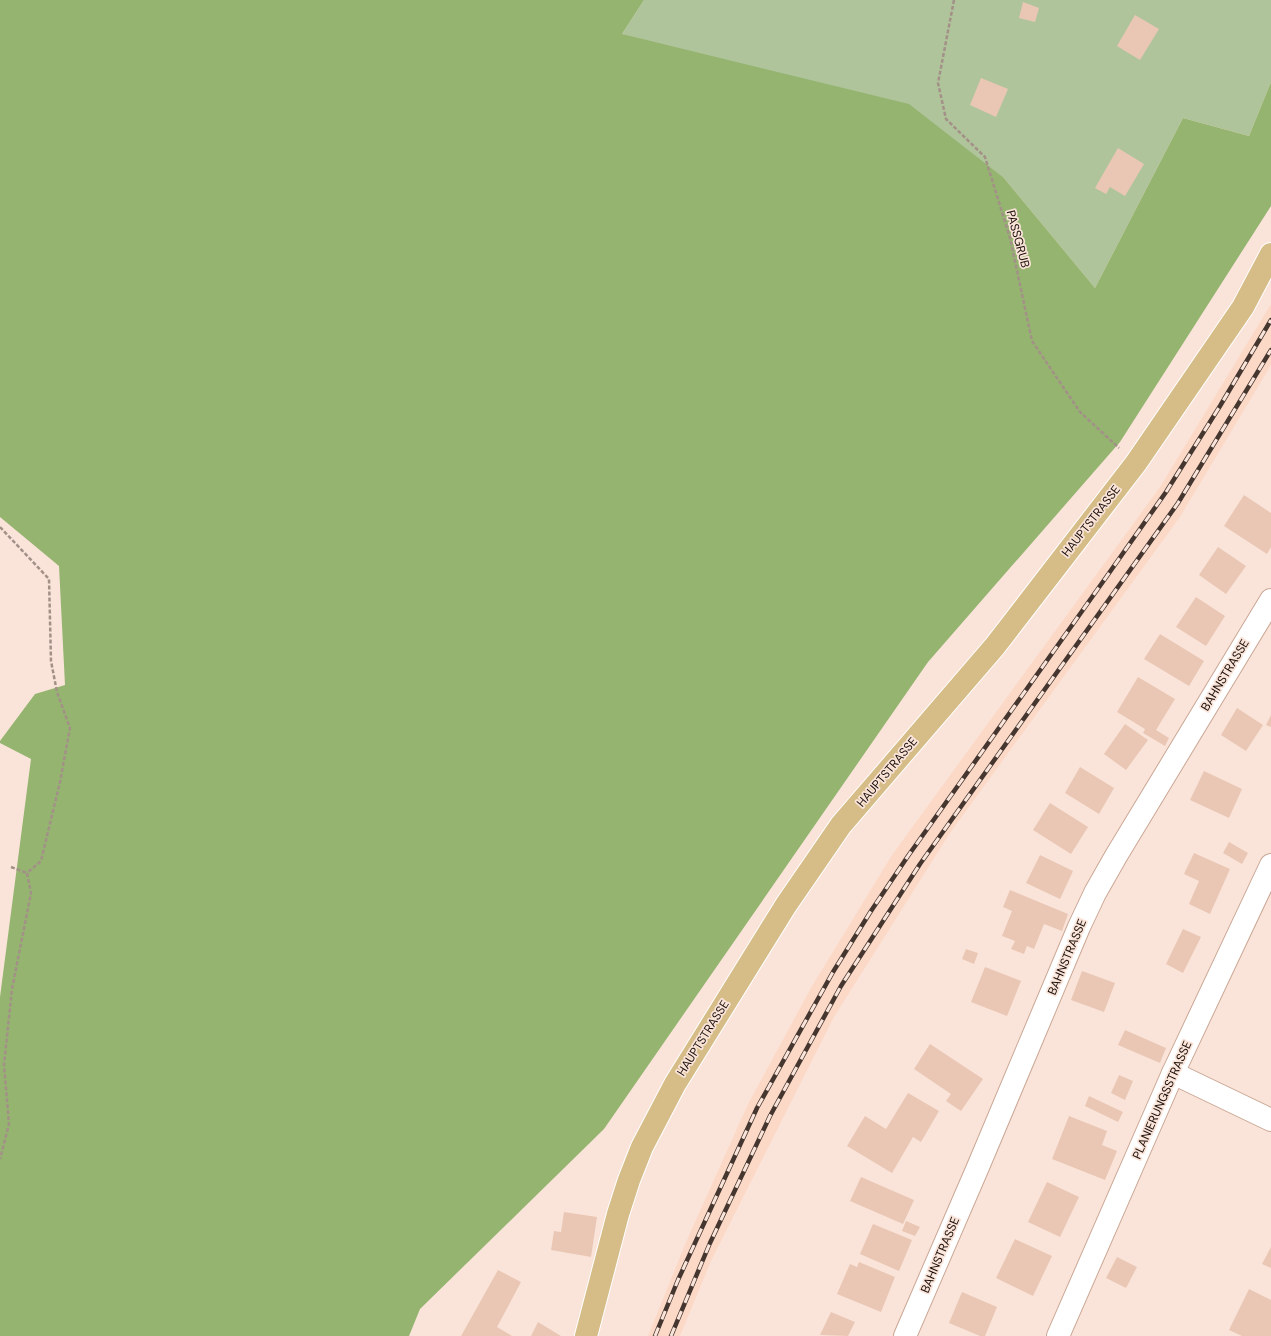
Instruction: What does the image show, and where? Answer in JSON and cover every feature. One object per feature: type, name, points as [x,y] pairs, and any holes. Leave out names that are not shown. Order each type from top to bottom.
[{"type":"main road","name":"HAUPTSTRASSE","points":[[586,1336],[618,1214],[642,1147],[675,1084],[774,925],[841,826],[994,646],[1136,463],[1243,307],[1271,254]]},
{"type":"street","name":"BAHNSTRASSE","points":[[905,1336],[1079,927],[1092,900],[1116,856],[1271,600]]},
{"type":"street","name":"PLANIERUNGSSTRASSE","points":[[1058,1336],[1174,1073],[1271,865]]},
{"type":"street","points":[[1174,1073],[1271,1120]]},
{"type":"path","name":"PASSGRUB","points":[[954,0],[938,83],[946,119],[985,157],[1010,238],[1032,341],[1080,412],[1136,463]]},
{"type":"path","points":[[0,527],[49,579],[52,661],[57,692],[70,728],[60,782],[41,861],[27,873]]},
{"type":"path","points":[[11,867],[27,873]]},
{"type":"path","points":[[0,1158],[9,1124],[4,1065],[12,989],[32,893],[27,873]]},
{"type":"shaded area","points":[[1271,304],[1271,365],[1180,517],[950,833],[834,1017],[712,1259],[680,1336],[648,1336],[686,1242],[748,1104],[812,986],[892,855],[1160,487]]},
{"type":"green space","points":[[0,0],[644,0],[622,34],[909,104],[1004,178],[1095,288],[1183,118],[1249,136],[1271,82],[1271,206],[1120,442],[928,662],[604,1129],[420,1309],[409,1336],[0,1336],[0,997],[31,759],[0,743],[0,741],[35,694],[65,685],[59,566],[0,517]]},
{"type":"green space","points":[[644,0],[1271,0],[1271,82],[1249,136],[1183,118],[1095,288],[1004,178],[622,34]]},
{"type":"building","points":[[1023,2],[1039,8],[1035,22],[1019,18]]},
{"type":"building","points":[[1135,15],[1159,29],[1140,60],[1117,46]]},
{"type":"building","points":[[981,78],[1008,89],[996,117],[970,105]]},
{"type":"building","points":[[1118,148],[1144,164],[1125,196],[1110,187],[1106,194],[1095,188]]},
{"type":"building","points":[[1244,495],[1271,513],[1271,547],[1267,554],[1224,526]]},
{"type":"building","points":[[1218,547],[1246,566],[1226,594],[1199,575]]},
{"type":"building","points":[[1196,597],[1225,616],[1206,646],[1176,627]]},
{"type":"building","points":[[1160,634],[1204,661],[1189,686],[1144,659]]},
{"type":"building","points":[[1138,677],[1175,699],[1156,730],[1169,738],[1165,746],[1143,733],[1145,729],[1117,712]]},
{"type":"building","points":[[1237,708],[1263,725],[1246,751],[1221,735]]},
{"type":"building","points":[[1271,715],[1271,727],[1266,725]]},
{"type":"building","points":[[1125,724],[1148,740],[1126,770],[1104,754]]},
{"type":"building","points":[[1080,767],[1114,788],[1099,814],[1065,793]]},
{"type":"building","points":[[1204,771],[1242,789],[1229,818],[1190,800]]},
{"type":"building","points":[[1050,803],[1088,827],[1071,854],[1033,830]]},
{"type":"building","points":[[1229,842],[1248,853],[1242,864],[1223,853]]},
{"type":"building","points":[[1194,853],[1230,869],[1210,914],[1189,904],[1199,881],[1184,874]]},
{"type":"building","points":[[1040,855],[1073,871],[1060,899],[1026,883]]},
{"type":"building","points":[[1010,890],[1068,914],[1062,931],[1044,924],[1034,949],[1027,946],[1024,954],[1011,949],[1015,941],[1002,936],[1012,911],[1003,907]]},
{"type":"building","points":[[1183,929],[1201,937],[1183,973],[1166,964]]},
{"type":"building","points":[[966,949],[978,953],[974,964],[962,959]]},
{"type":"building","points":[[985,967],[1021,981],[1007,1016],[971,1002]]},
{"type":"building","points":[[1082,971],[1115,983],[1104,1012],[1071,1000]]},
{"type":"building","points":[[1125,1030],[1166,1048],[1160,1063],[1118,1045]]},
{"type":"building","points":[[930,1044],[983,1079],[961,1111],[946,1101],[951,1094],[914,1069]]},
{"type":"building","points":[[1119,1075],[1133,1081],[1125,1100],[1111,1093]]},
{"type":"building","points":[[908,1093],[939,1111],[921,1142],[913,1137],[892,1173],[847,1146],[865,1116],[886,1129]]},
{"type":"building","points":[[1089,1096],[1123,1112],[1118,1122],[1085,1106]]},
{"type":"building","points":[[1069,1116],[1107,1131],[1102,1145],[1117,1151],[1105,1180],[1052,1159]]},
{"type":"building","points":[[861,1177],[914,1200],[903,1224],[850,1201]]},
{"type":"building","points":[[1047,1182],[1079,1197],[1060,1237],[1028,1222]]},
{"type":"building","points":[[564,1212],[597,1217],[591,1257],[551,1250],[554,1231],[561,1232]]},
{"type":"building","points":[[906,1221],[920,1227],[915,1236],[902,1231]]},
{"type":"building","points":[[873,1224],[912,1240],[899,1271],[860,1254]]},
{"type":"building","points":[[1015,1239],[1052,1256],[1033,1296],[996,1278]]},
{"type":"building","points":[[1271,1247],[1271,1268],[1262,1264]]},
{"type":"building","points":[[1117,1257],[1137,1267],[1126,1288],[1106,1278]]},
{"type":"building","points":[[859,1262],[895,1277],[881,1312],[837,1294],[850,1264],[857,1267]]},
{"type":"building","points":[[498,1270],[521,1282],[497,1327],[512,1336],[461,1336]]},
{"type":"building","points":[[1249,1289],[1271,1300],[1271,1336],[1242,1336],[1229,1330]]},
{"type":"building","points":[[962,1292],[997,1307],[985,1336],[980,1336],[949,1323]]},
{"type":"building","points":[[831,1312],[855,1322],[848,1336],[820,1335]]},
{"type":"building","points":[[538,1322],[561,1336],[531,1336]]},
{"type":"railway","points":[[655,1336],[678,1280],[757,1108],[833,972],[871,911],[908,856],[1166,492],[1220,406],[1271,320]]},
{"type":"railway","points":[[671,1336],[710,1243],[770,1116],[841,986],[920,864],[1178,503],[1271,350]]}]
